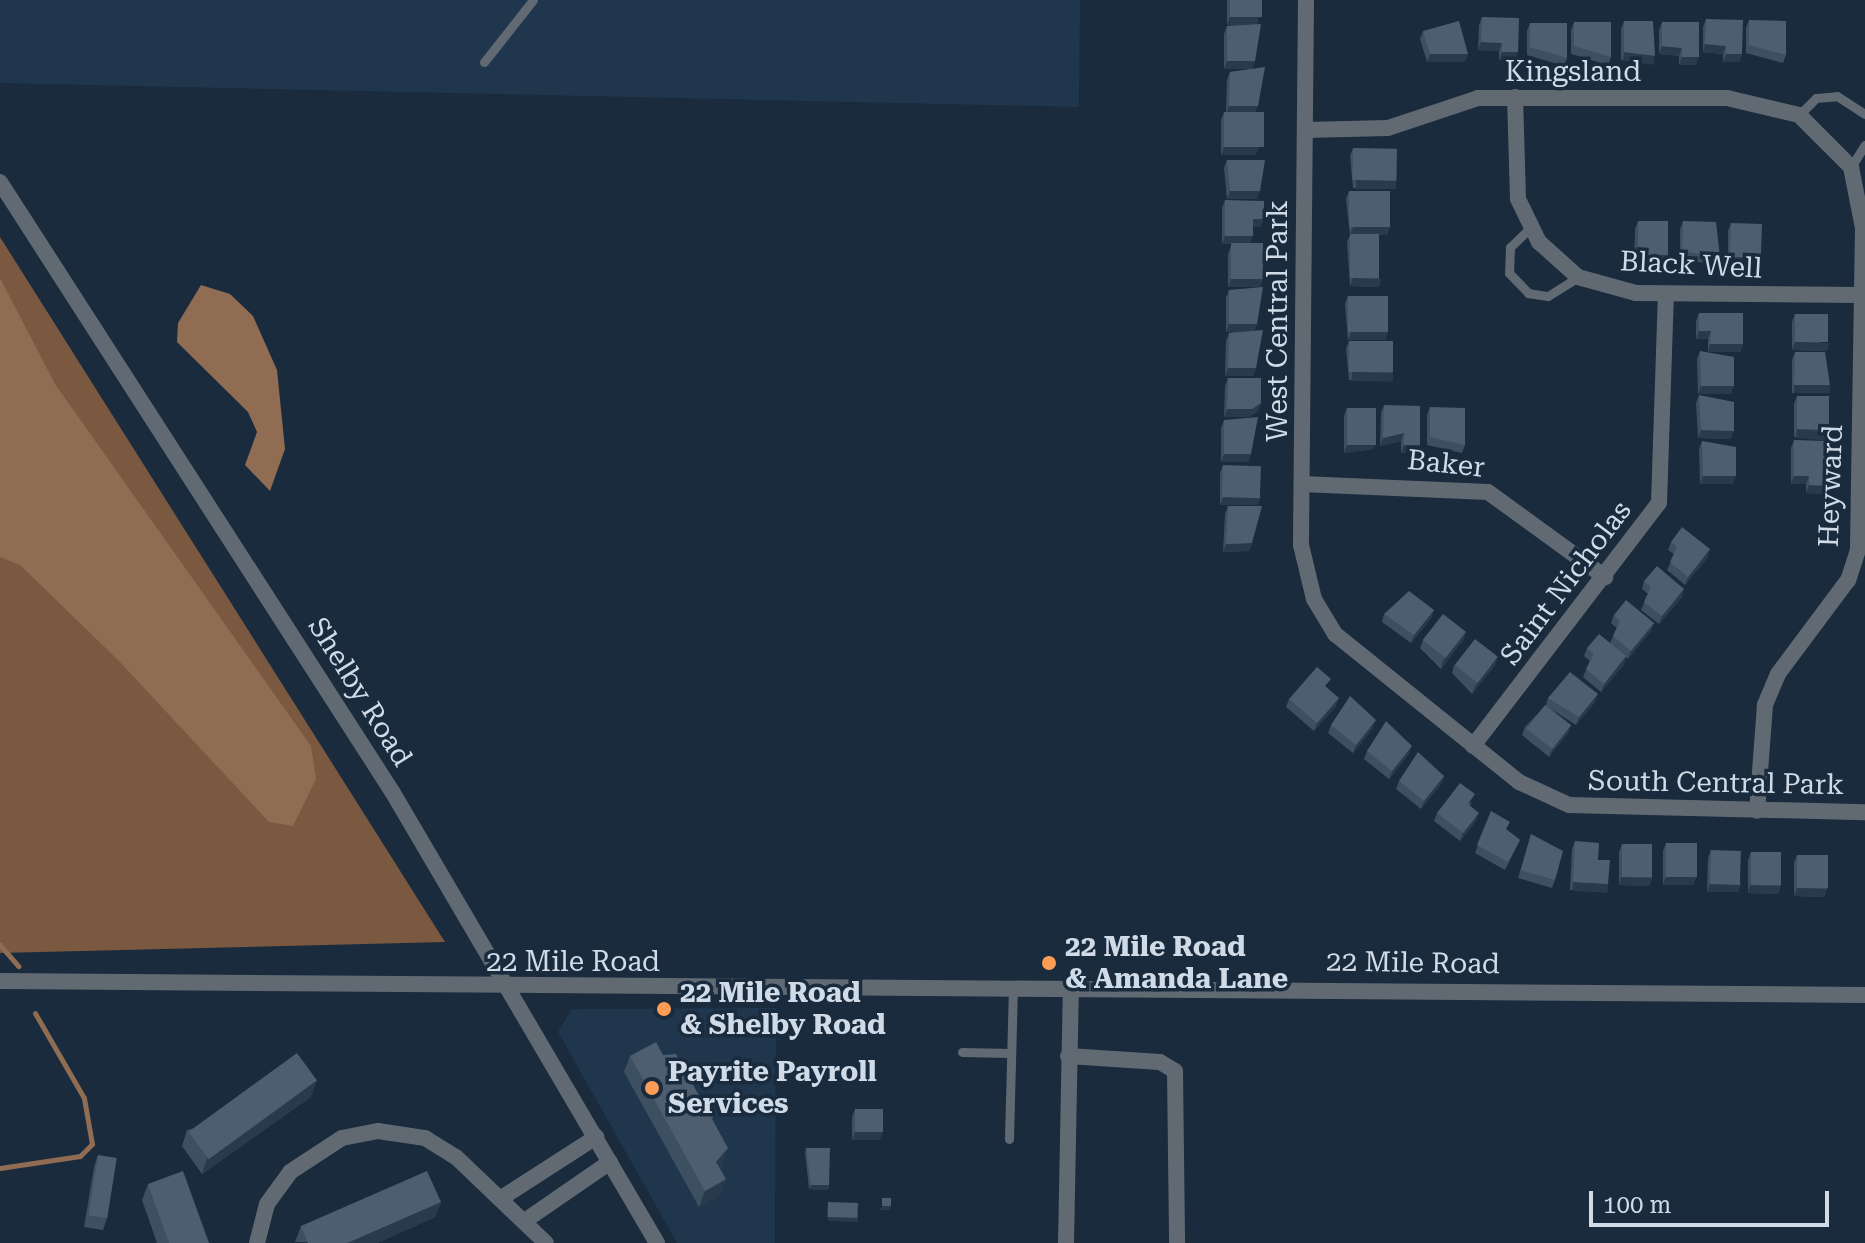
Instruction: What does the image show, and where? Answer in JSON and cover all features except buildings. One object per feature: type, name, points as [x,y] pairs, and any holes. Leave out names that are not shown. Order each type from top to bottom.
[{"type":"street","name":"West Central Park","points":[[1306,0],[1302,484],[1305,566],[1335,634]]},
{"type":"street","name":"Kingsland","points":[[1305,130],[1388,128],[1461,102],[1515,97],[1727,98],[1799,115],[1833,145]]},
{"type":"street","name":"Black Well","points":[[1515,97],[1516,186],[1530,228],[1578,277],[1617,290],[1666,294],[1861,295]]},
{"type":"street","name":"Heyward","points":[[1757,811],[1765,705],[1778,674],[1848,580],[1858,550],[1862,208],[1851,167],[1833,145]]},
{"type":"street","name":"Shelby Road","points":[[0,182],[393,793],[512,988],[657,1243]]},
{"type":"street","name":"Saint Nicholas","points":[[1473,746],[1659,503],[1666,294]]},
{"type":"street","name":"Baker","points":[[1302,484],[1488,492],[1605,577]]},
{"type":"street","name":"South Central Park","points":[[1335,634],[1519,782],[1569,805],[1865,812]]},
{"type":"street","name":"22 Mile Road","points":[[0,981],[512,988],[1013,984],[1865,995]]},
{"type":"street","points":[[1066,1243],[1071,985]]},
{"type":"street","points":[[1068,1056],[1160,1062],[1175,1071],[1177,1243]]},
{"type":"street","points":[[257,1243],[267,1204],[290,1172],[353,1134],[425,1138],[503,1197],[546,1243]]},
{"type":"street","points":[[503,1197],[596,1137]]},
{"type":"street","points":[[526,1220],[610,1162]]},
{"type":"lane","points":[[484,62],[533,0]]},
{"type":"lane","points":[[1799,115],[1816,98],[1837,96],[1865,114]]},
{"type":"lane","points":[[1851,167],[1865,145]]},
{"type":"lane","points":[[1530,228],[1510,247],[1509,273],[1528,293],[1548,296],[1578,277]]},
{"type":"lane","points":[[1009,1139],[1013,984]]},
{"type":"lane","points":[[962,1052],[1010,1053]]},
{"type":"shaded area","points":[[0,0],[1080,0],[1079,107],[0,83]]},
{"type":"shaded area","points":[[0,237],[445,942],[0,953]]},
{"type":"shaded area","points":[[0,278],[55,384],[311,746],[316,779],[293,826],[269,822],[117,659],[20,565],[0,557]]},
{"type":"shaded area","points":[[201,285],[230,294],[253,316],[277,370],[285,449],[270,491],[245,465],[257,432],[248,412],[177,342],[178,323]]},
{"type":"shaded area","points":[[776,1008],[775,1243],[677,1243],[558,1032],[572,1009]]},
{"type":"waterway","points":[[0,945],[18,966]]},
{"type":"waterway","points":[[0,1168],[80,1156],[92,1144],[84,1098],[35,1013]]},
{"type":"place","name":"22 Mile Road & Amanda Lane","points":[[1049,963]]},
{"type":"place","name":"22 Mile Road & Shelby Road","points":[[664,1009]]},
{"type":"place","name":"Payrite Payroll Services","points":[[652,1088]]}]
